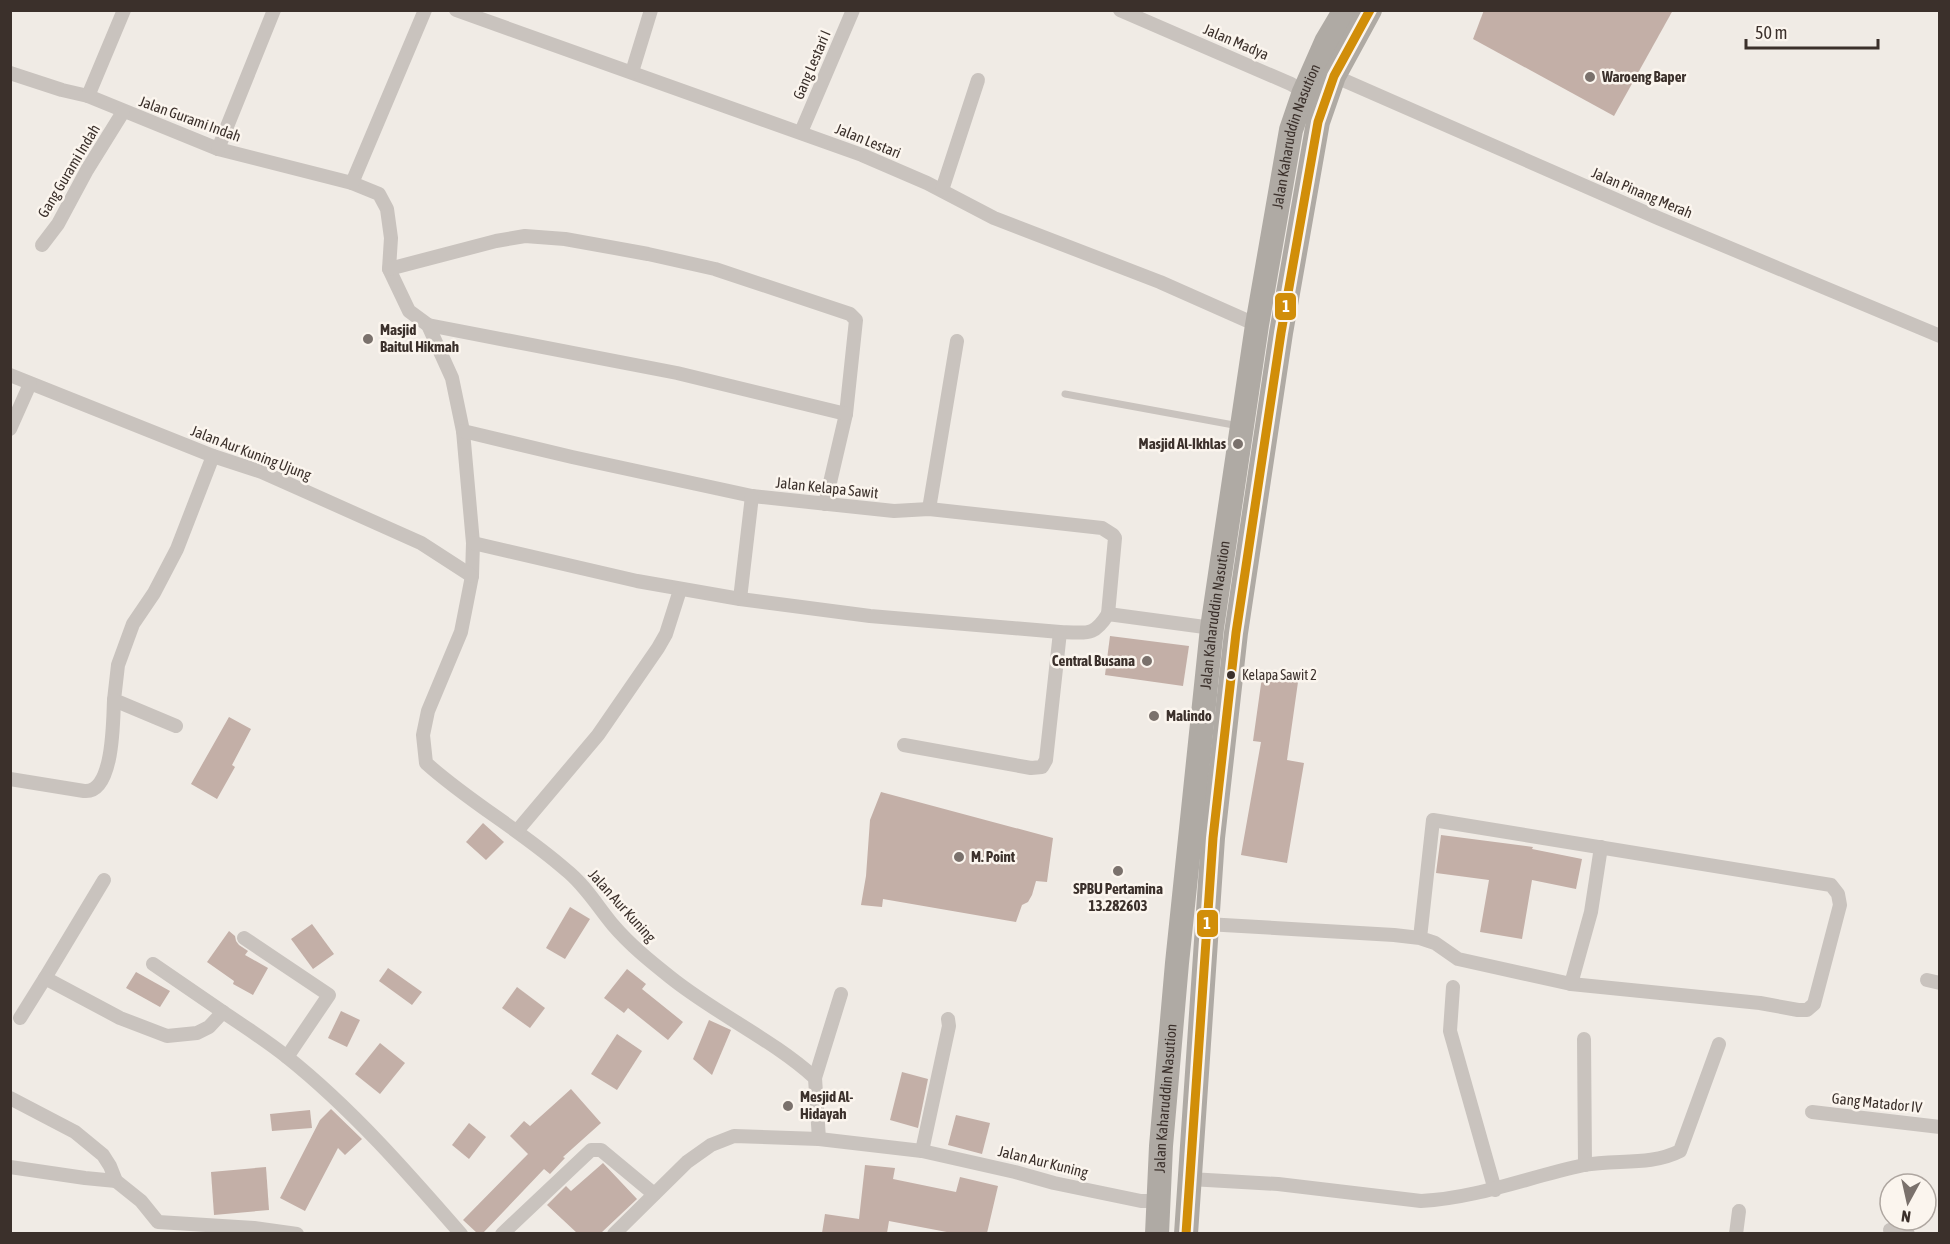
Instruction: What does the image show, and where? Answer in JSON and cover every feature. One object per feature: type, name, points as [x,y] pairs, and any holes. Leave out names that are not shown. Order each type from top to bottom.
[{"type":"highway","name":"Jalan Kaharuddin Nasution","points":[[1186,1233],[1206,924],[1212,628],[1257,325],[1291,130],[1304,92],[1326,42],[1345,10]]},
{"type":"highway","name":"Jalan Kaharuddin Nasution","points":[[1156,1233],[1177,963],[1236,633],[1281,333],[1318,122],[1334,76],[1371,10]]},
{"type":"street","points":[[88,96],[124,10]]},
{"type":"street","points":[[218,149],[274,10]]},
{"type":"street","points":[[352,183],[424,10]]},
{"type":"street","name":"Jalan Lestari","points":[[456,10],[862,155],[942,190],[994,218],[1160,282],[1257,325]]},
{"type":"street","points":[[632,72],[651,10]]},
{"type":"street","name":"Gang Lestari I","points":[[801,132],[853,10]]},
{"type":"street","name":"Jalan Madya","points":[[1120,10],[1291,84],[1304,92]]},
{"type":"street","name":"Jalan Gurami Indah","points":[[10,74],[88,96],[218,149],[352,183],[379,194],[387,210],[392,238],[389,269]]},
{"type":"street","name":"Jalan Pinang Merah","points":[[1334,76],[1658,218],[1940,336]]},
{"type":"street","points":[[942,190],[978,80]]},
{"type":"street","name":"Gang Gurami Indah","points":[[42,245],[58,224],[87,170],[123,112]]},
{"type":"street","points":[[825,504],[846,414],[856,320],[854,317],[715,269],[565,239],[525,236],[496,241],[389,269],[409,311],[428,325],[677,373],[846,414]]},
{"type":"street","points":[[428,325],[452,378],[463,431],[473,543],[472,576]]},
{"type":"street","points":[[929,509],[957,341]]},
{"type":"street","name":"Jalan Aur Kuning Ujung","points":[[10,375],[213,456],[262,472],[422,543],[472,576]]},
{"type":"street","points":[[10,429],[30,384]]},
{"type":"street","name":"Jalan Kelapa Sawit","points":[[463,431],[752,496],[894,511],[929,509],[1102,528],[1109,531],[1115,538],[1108,614]]},
{"type":"street","points":[[10,779],[89,792],[96,788],[104,777],[111,748],[118,665],[133,624],[154,593],[177,549],[213,456]]},
{"type":"street","points":[[740,599],[752,496]]},
{"type":"street","points":[[473,543],[680,590],[870,616],[1060,632],[1095,631],[1108,614],[1212,628]]},
{"type":"street","name":"Jalan Aur Kuning","points":[[472,576],[461,632],[432,700],[423,735],[426,763],[436,773],[568,871],[635,948],[672,979],[730,1020],[795,1060],[815,1078]]},
{"type":"street","points":[[517,831],[598,735],[658,648],[666,634],[680,590]]},
{"type":"street","points":[[904,745],[1031,768],[1041,767],[1046,760],[1060,632]]},
{"type":"street","points":[[114,700],[176,726]]},
{"type":"street","points":[[1206,924],[1420,938],[1435,944],[1458,959],[1571,984],[1760,1003],[1807,1010],[1814,1004],[1840,905],[1838,894],[1831,885],[1433,820],[1420,938]]},
{"type":"street","points":[[1571,984],[1591,912],[1601,847]]},
{"type":"street","points":[[20,1018],[104,880]]},
{"type":"street","points":[[244,938],[329,995],[287,1057]]},
{"type":"street","points":[[153,964],[287,1057],[399,1163],[461,1233]]},
{"type":"street","points":[[45,978],[120,1018],[166,1036],[197,1033],[209,1028],[224,1012]]},
{"type":"street","points":[[1453,987],[1450,1031],[1495,1190]]},
{"type":"street","points":[[819,1139],[815,1078],[841,994]]},
{"type":"street","points":[[922,1151],[949,1026],[948,1019]]},
{"type":"street","points":[[1584,1040],[1585,1165]]},
{"type":"street","points":[[1190,1179],[1278,1184],[1421,1201],[1444,1200],[1495,1190],[1585,1165],[1666,1158],[1680,1151],[1719,1044]]},
{"type":"street","points":[[10,1098],[75,1132],[103,1155],[116,1181],[141,1202],[154,1228],[254,1228],[297,1233]]},
{"type":"street","name":"Gang Matador IV","points":[[1812,1112],[1940,1126]]},
{"type":"street","name":"Jalan Aur Kuning","points":[[614,1233],[700,1151],[734,1136],[819,1139],[922,1151],[1054,1183],[1141,1201],[1157,1201]]},
{"type":"street","points":[[502,1233],[591,1150],[601,1150],[654,1194]]},
{"type":"street","points":[[10,1167],[116,1181]]},
{"type":"street","points":[[1736,1233],[1739,1211]]},
{"type":"lane","points":[[1065,394],[1242,426]]},
{"type":"building","name":"Waroeng Baper","points":[[1484,10],[1673,10],[1614,116],[1473,39]]},
{"type":"building","name":"Central Busana","points":[[1110,636],[1189,646],[1183,686],[1105,675]]},
{"type":"building","points":[[1262,677],[1298,682],[1287,760],[1304,763],[1287,863],[1241,855],[1261,742],[1253,741]]},
{"type":"building","points":[[229,717],[251,729],[232,765],[235,767],[217,799],[191,784]]},
{"type":"building","name":"M. Point","points":[[881,792],[1053,838],[1047,882],[1036,881],[1032,895],[1028,902],[1022,905],[1016,922],[883,899],[882,907],[861,905],[866,876],[870,820]]},
{"type":"building","points":[[483,823],[504,842],[486,860],[466,842]]},
{"type":"building","points":[[1441,835],[1533,847],[1532,849],[1582,859],[1576,889],[1532,880],[1522,939],[1480,932],[1489,880],[1436,873]]},
{"type":"building","points":[[570,907],[590,919],[565,959],[546,948]]},
{"type":"building","points":[[312,924],[334,954],[313,969],[291,939]]},
{"type":"building","points":[[229,931],[235,936],[239,945],[248,951],[245,955],[268,968],[253,995],[233,984],[234,981],[207,962]]},
{"type":"building","points":[[388,968],[422,992],[412,1005],[379,981]]},
{"type":"building","points":[[627,969],[646,984],[642,989],[683,1022],[668,1040],[628,1008],[624,1013],[604,998]]},
{"type":"building","points":[[136,972],[170,991],[160,1007],[126,988]]},
{"type":"building","points":[[517,987],[545,1008],[530,1028],[502,1008]]},
{"type":"building","points":[[341,1011],[360,1020],[347,1047],[328,1038]]},
{"type":"building","points":[[709,1020],[731,1030],[712,1075],[693,1059]]},
{"type":"building","points":[[617,1034],[642,1051],[617,1090],[591,1074]]},
{"type":"building","points":[[380,1043],[405,1063],[380,1094],[355,1074]]},
{"type":"building","points":[[902,1072],[928,1079],[918,1128],[890,1120]]},
{"type":"building","points":[[571,1089],[601,1123],[563,1157],[565,1158],[550,1174],[544,1169],[483,1233],[477,1233],[463,1220],[528,1154],[510,1136],[524,1121],[530,1126]]},
{"type":"building","points":[[331,1109],[362,1139],[345,1155],[338,1148],[305,1211],[280,1198],[320,1120]]},
{"type":"building","points":[[310,1110],[312,1128],[272,1131],[270,1114]]},
{"type":"building","points":[[956,1115],[990,1123],[982,1154],[948,1145]]},
{"type":"building","points":[[469,1123],[486,1137],[469,1159],[452,1145]]},
{"type":"building","points":[[603,1163],[637,1199],[601,1233],[577,1233],[547,1205],[566,1186],[571,1191]]},
{"type":"building","points":[[865,1165],[895,1168],[893,1179],[956,1192],[960,1177],[998,1186],[987,1233],[952,1233],[889,1221],[887,1233],[822,1233],[825,1214],[859,1219]]},
{"type":"building","points":[[266,1167],[269,1210],[214,1215],[211,1172]]},
{"type":"transit line","name":"1","points":[[1186,1234],[1213,838],[1236,633],[1281,333],[1318,122],[1334,76],[1370,10]]},
{"type":"place","name":"Waroeng Baper","points":[[1590,77]]},
{"type":"place","name":"Masjid Baitul Hikmah","points":[[368,339]]},
{"type":"place","name":"Masjid Al-Ikhlas","points":[[1238,444]]},
{"type":"place","name":"Central Busana","points":[[1147,661]]},
{"type":"place","name":"Kelapa Sawit 2","points":[[1231,675]]},
{"type":"place","name":"Malindo","points":[[1154,716]]},
{"type":"place","name":"M. Point","points":[[959,857]]},
{"type":"place","name":"SPBU Pertamina 13.282603","points":[[1118,871]]},
{"type":"place","name":"Mesjid Al- Hidayah","points":[[788,1106]]}]
